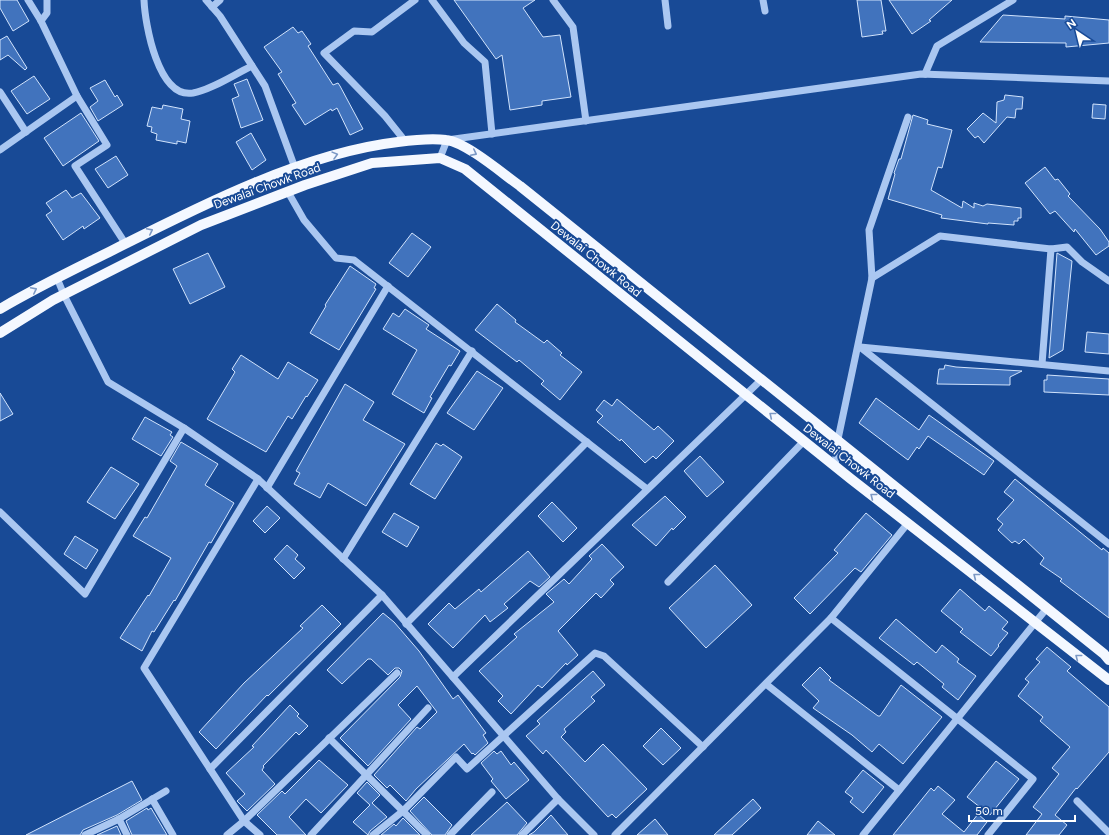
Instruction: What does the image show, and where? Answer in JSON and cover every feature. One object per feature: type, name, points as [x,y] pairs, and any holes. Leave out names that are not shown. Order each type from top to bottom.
[{"type":"main road","name":"Dewalai Chowk Road","points":[[0,309],[125,243],[229,195],[295,168],[326,157],[372,145],[405,141],[447,140],[479,155],[514,182],[838,439],[1104,654],[1109,660]]},
{"type":"main road","name":"Dewalai Chowk Road","points":[[0,333],[64,295],[201,225],[288,192],[372,163],[440,158],[465,169],[908,524],[1109,680]]},
{"type":"street","points":[[28,0],[77,96],[107,145],[74,166],[125,243]]},
{"type":"street","points":[[40,21],[47,13],[47,0]]},
{"type":"street","points":[[144,0],[145,14],[155,56],[164,78],[180,92],[192,93],[252,66]]},
{"type":"street","points":[[206,0],[220,16],[265,86],[295,168]]},
{"type":"street","points":[[212,7],[220,0]]},
{"type":"street","points":[[405,141],[385,116],[324,53],[354,31],[372,32],[415,0]]},
{"type":"street","points":[[432,0],[464,43],[485,62],[492,134]]},
{"type":"street","points":[[553,0],[573,27],[586,121]]},
{"type":"street","points":[[665,0],[668,26]]},
{"type":"street","points":[[763,0],[765,11]]},
{"type":"street","points":[[925,74],[937,46],[1013,0]]},
{"type":"street","points":[[440,158],[447,140],[925,74],[1109,82]]},
{"type":"street","points":[[0,92],[26,132]]},
{"type":"street","points":[[0,150],[77,96]]},
{"type":"street","points":[[835,466],[838,439],[872,278],[869,230],[908,117]]},
{"type":"street","points":[[288,192],[304,220],[336,258],[354,260],[647,489]]},
{"type":"street","points":[[872,278],[940,236],[1051,249],[1067,247],[1082,262],[1109,281]]},
{"type":"street","points":[[1042,364],[1051,249]]},
{"type":"street","points":[[57,278],[64,295],[108,382],[184,428],[258,480],[382,595],[558,799],[594,835]]},
{"type":"street","points":[[267,488],[388,286]]},
{"type":"street","points":[[1109,371],[860,347],[1109,544]]},
{"type":"street","points":[[343,559],[472,351]]},
{"type":"street","points":[[453,677],[762,379]]},
{"type":"street","points":[[0,512],[85,594],[184,428]]},
{"type":"street","points":[[668,582],[804,441]]},
{"type":"street","points":[[406,624],[587,442]]},
{"type":"street","points":[[258,480],[144,668],[244,821],[260,835]]},
{"type":"street","points":[[615,835],[831,618],[908,524]]},
{"type":"street","points":[[210,769],[382,595]]},
{"type":"street","points":[[863,835],[1047,608]]},
{"type":"street","points":[[831,618],[1033,779],[988,835]]},
{"type":"street","points":[[373,835],[403,811],[456,757],[467,769],[595,653],[604,656],[703,747]]},
{"type":"street","points":[[227,835],[244,821],[397,673]]},
{"type":"street","points":[[766,684],[899,790]]},
{"type":"street","points":[[311,835],[428,708]]},
{"type":"street","points":[[329,738],[427,835]]},
{"type":"street","points":[[85,835],[119,819],[166,790]]},
{"type":"street","points":[[450,835],[492,792]]},
{"type":"street","points":[[152,799],[173,835]]},
{"type":"street","points":[[522,835],[558,799]]},
{"type":"street","points":[[1077,801],[1109,833]]},
{"type":"street","points":[[119,819],[127,835]]},
{"type":"building","points":[[0,0],[17,0],[29,21],[13,31],[0,8]]},
{"type":"building","points":[[454,0],[535,0],[523,8],[543,37],[560,35],[571,97],[542,101],[542,105],[510,110],[502,55],[496,59]]},
{"type":"building","points":[[857,0],[881,0],[886,31],[882,31],[883,34],[862,37]]},
{"type":"building","points":[[889,0],[952,0],[929,20],[931,21],[912,34]]},
{"type":"building","points":[[1003,15],[1065,19],[1065,16],[1109,20],[1109,43],[1066,47],[1066,43],[980,42]]},
{"type":"building","points":[[293,27],[298,33],[302,31],[311,44],[308,46],[333,85],[338,83],[363,129],[350,135],[337,108],[332,111],[331,109],[305,125],[292,105],[296,103],[278,74],[282,72],[264,47]]},
{"type":"building","points":[[7,36],[27,68],[25,70],[8,55],[0,60],[0,40]]},
{"type":"building","points":[[34,76],[50,99],[27,114],[11,91]]},
{"type":"building","points":[[247,79],[263,120],[241,128],[232,99],[239,96],[234,84]]},
{"type":"building","points":[[105,80],[115,97],[117,95],[123,105],[98,121],[90,107],[98,101],[90,88]]},
{"type":"building","points":[[1005,95],[1023,97],[1022,109],[1016,109],[1015,118],[1007,117],[984,143],[978,136],[975,138],[967,129],[983,113],[996,123],[997,102],[1004,100]]},
{"type":"building","points":[[1093,104],[1106,105],[1105,119],[1092,118]]},
{"type":"building","points":[[163,105],[183,109],[181,119],[190,121],[186,143],[177,141],[177,144],[156,140],[157,134],[151,132],[152,127],[147,126],[152,107],[162,109]]},
{"type":"building","points":[[81,113],[99,141],[63,166],[44,138]]},
{"type":"building","points":[[913,115],[928,120],[927,124],[952,130],[942,168],[938,167],[931,190],[962,208],[963,201],[974,208],[974,203],[983,206],[987,204],[1021,208],[1021,218],[1018,218],[1018,221],[1014,221],[1014,225],[988,224],[941,218],[942,215],[888,199],[894,173],[899,159],[901,159]]},
{"type":"building","points":[[251,133],[266,160],[252,170],[236,142]]},
{"type":"building","points":[[116,156],[128,175],[108,188],[95,169]]},
{"type":"building","points":[[1045,167],[1055,180],[1058,179],[1070,194],[1068,196],[1100,229],[1109,242],[1109,246],[1096,255],[1075,229],[1074,232],[1055,211],[1050,214],[1025,183]]},
{"type":"building","points":[[66,190],[72,198],[81,193],[100,218],[84,229],[83,226],[63,240],[46,215],[52,211],[46,203]]},
{"type":"building","points":[[412,233],[431,247],[408,277],[389,263]]},
{"type":"building","points":[[208,253],[225,287],[190,304],[173,269]]},
{"type":"building","points":[[1057,253],[1072,261],[1063,350],[1049,358]]},
{"type":"building","points":[[350,266],[376,284],[374,288],[376,289],[339,350],[310,333],[326,306],[325,305]]},
{"type":"building","points":[[497,304],[516,320],[515,322],[544,343],[547,340],[562,353],[560,355],[582,372],[560,400],[541,384],[544,381],[519,360],[517,362],[475,330]]},
{"type":"building","points":[[405,309],[429,325],[426,329],[460,351],[451,366],[449,365],[430,397],[432,398],[424,413],[392,394],[417,350],[383,329],[393,313],[399,317]]},
{"type":"building","points":[[1087,332],[1109,334],[1109,354],[1085,352]]},
{"type":"building","points":[[241,355],[278,379],[288,362],[318,380],[292,419],[288,416],[266,452],[207,419],[235,372],[232,369]]},
{"type":"building","points":[[945,365],[1022,371],[1010,377],[1010,385],[937,384],[939,369],[944,369]]},
{"type":"building","points":[[477,371],[503,388],[474,430],[447,413]]},
{"type":"building","points":[[1047,375],[1109,379],[1109,395],[1044,392],[1044,380],[1047,380]]},
{"type":"building","points":[[345,384],[374,402],[363,420],[405,444],[366,506],[328,483],[320,498],[294,484],[300,473],[296,471]]},
{"type":"building","points":[[0,393],[13,414],[0,421]]},
{"type":"building","points":[[876,398],[919,430],[929,415],[994,461],[984,475],[928,436],[919,449],[917,447],[908,460],[859,423]]},
{"type":"building","points":[[617,399],[654,430],[658,426],[674,441],[656,459],[653,456],[645,463],[621,439],[620,441],[597,422],[603,416],[596,410],[604,400],[612,406]]},
{"type":"building","points":[[145,417],[172,432],[170,435],[173,437],[161,456],[132,439]]},
{"type":"building","points":[[181,442],[218,464],[205,485],[234,503],[211,543],[209,542],[175,601],[174,600],[154,632],[152,631],[142,651],[120,638],[148,595],[149,596],[171,558],[133,536],[145,517],[147,518],[177,466],[170,461]]},
{"type":"building","points":[[436,443],[441,446],[443,444],[462,457],[435,499],[410,484]]},
{"type":"building","points":[[700,456],[724,482],[707,497],[684,471]]},
{"type":"building","points":[[111,467],[139,484],[115,519],[87,502]]},
{"type":"building","points":[[1015,479],[1102,550],[1103,548],[1109,553],[1109,618],[1060,581],[1062,579],[1040,564],[1044,558],[1024,539],[1019,544],[1015,541],[1012,543],[998,530],[1003,524],[997,519],[1014,500],[1004,492]]},
{"type":"building","points":[[665,496],[686,517],[673,530],[672,528],[656,546],[632,525]]},
{"type":"building","points":[[552,502],[577,528],[563,542],[538,516]]},
{"type":"building","points":[[267,506],[280,518],[265,533],[253,521]]},
{"type":"building","points":[[394,513],[419,527],[407,547],[382,532]]},
{"type":"building","points":[[866,513],[892,535],[861,572],[855,568],[810,614],[794,598],[838,553],[834,550]]},
{"type":"building","points":[[75,536],[98,550],[86,569],[64,554]]},
{"type":"building","points":[[602,544],[624,567],[610,580],[614,584],[601,598],[596,593],[558,631],[578,655],[567,665],[566,663],[542,688],[538,685],[511,714],[498,701],[503,696],[479,671],[517,637],[514,634],[554,602],[546,594],[564,579],[569,584],[592,559],[589,556]]},
{"type":"building","points":[[287,545],[298,555],[295,559],[305,568],[294,579],[274,559]]},
{"type":"building","points":[[528,551],[550,577],[539,587],[530,581],[504,604],[508,608],[490,622],[485,615],[453,648],[428,624],[449,603],[455,609],[479,589],[481,592]]},
{"type":"building","points":[[715,565],[752,605],[706,648],[669,608]]},
{"type":"building","points":[[960,589],[985,611],[989,606],[1008,622],[1002,629],[1008,633],[991,656],[960,632],[963,629],[941,611]]},
{"type":"building","points":[[322,605],[341,624],[268,696],[267,695],[216,749],[199,732],[244,683],[303,628],[300,626]]},
{"type":"building","points":[[383,613],[394,622],[419,651],[453,699],[458,695],[486,733],[483,735],[488,743],[475,755],[473,753],[472,754],[464,744],[416,789],[406,801],[390,785],[387,788],[374,775],[417,727],[420,729],[437,712],[417,686],[398,705],[411,719],[368,766],[340,738],[400,677],[402,671],[399,668],[395,668],[388,675],[371,659],[368,659],[342,684],[327,670]]},
{"type":"building","points":[[896,619],[936,653],[942,645],[959,659],[957,662],[976,676],[958,700],[942,687],[944,684],[917,662],[914,665],[879,638]]},
{"type":"building","points":[[1047,647],[1071,667],[1067,671],[1109,707],[1109,752],[1077,789],[1076,788],[1055,815],[1067,825],[1059,835],[1026,835],[1042,814],[1033,807],[1059,774],[1052,768],[1070,747],[1040,721],[1043,717],[1018,696],[1029,682],[1025,679],[1040,662],[1036,659]]},
{"type":"building","points":[[820,667],[831,678],[829,680],[878,716],[880,716],[901,685],[942,717],[903,764],[879,744],[872,752],[852,735],[813,708],[819,701],[802,685]]},
{"type":"building","points":[[593,671],[605,685],[591,697],[595,701],[564,729],[566,732],[561,737],[585,762],[603,744],[647,789],[616,818],[612,814],[608,817],[546,750],[543,754],[526,736],[540,724],[537,721]]},
{"type":"building","points":[[290,705],[299,714],[297,716],[308,726],[299,735],[296,732],[263,766],[264,767],[262,770],[275,784],[247,811],[237,801],[245,794],[226,773],[254,747],[252,746]]},
{"type":"building","points":[[661,728],[681,748],[663,765],[643,746]]},
{"type":"building","points":[[494,751],[497,754],[501,751],[511,765],[514,762],[529,780],[506,799],[491,781],[493,779],[481,763]]},
{"type":"building","points":[[319,760],[348,785],[321,813],[306,799],[289,817],[306,835],[277,835],[257,815],[282,791],[285,794]]},
{"type":"building","points":[[996,761],[1019,779],[990,815],[967,797]]},
{"type":"building","points":[[863,770],[884,787],[863,813],[850,802],[853,798],[845,792]]},
{"type":"building","points":[[132,781],[142,800],[117,815],[83,830],[80,835],[26,835]]},
{"type":"building","points":[[367,782],[380,795],[372,803],[387,817],[370,831],[368,835],[353,822],[370,805],[357,793]]},
{"type":"building","points":[[938,786],[955,800],[942,814],[964,832],[978,814],[987,822],[977,835],[893,835],[931,788],[934,791]]},
{"type":"building","points":[[424,797],[452,825],[445,835],[432,835],[410,811]]},
{"type":"building","points":[[753,799],[761,808],[732,835],[714,835]]},
{"type":"building","points":[[507,802],[527,823],[517,835],[471,835]]},
{"type":"building","points":[[147,808],[148,810],[151,808],[167,835],[132,835],[126,821]]},
{"type":"building","points":[[551,815],[568,835],[529,835],[534,832]]},
{"type":"building","points":[[403,818],[420,835],[381,835],[394,824],[396,826]]},
{"type":"building","points":[[655,819],[668,835],[637,835]]},
{"type":"building","points":[[818,821],[835,835],[807,835]]},
{"type":"building","points":[[117,826],[121,835],[97,835]]}]
